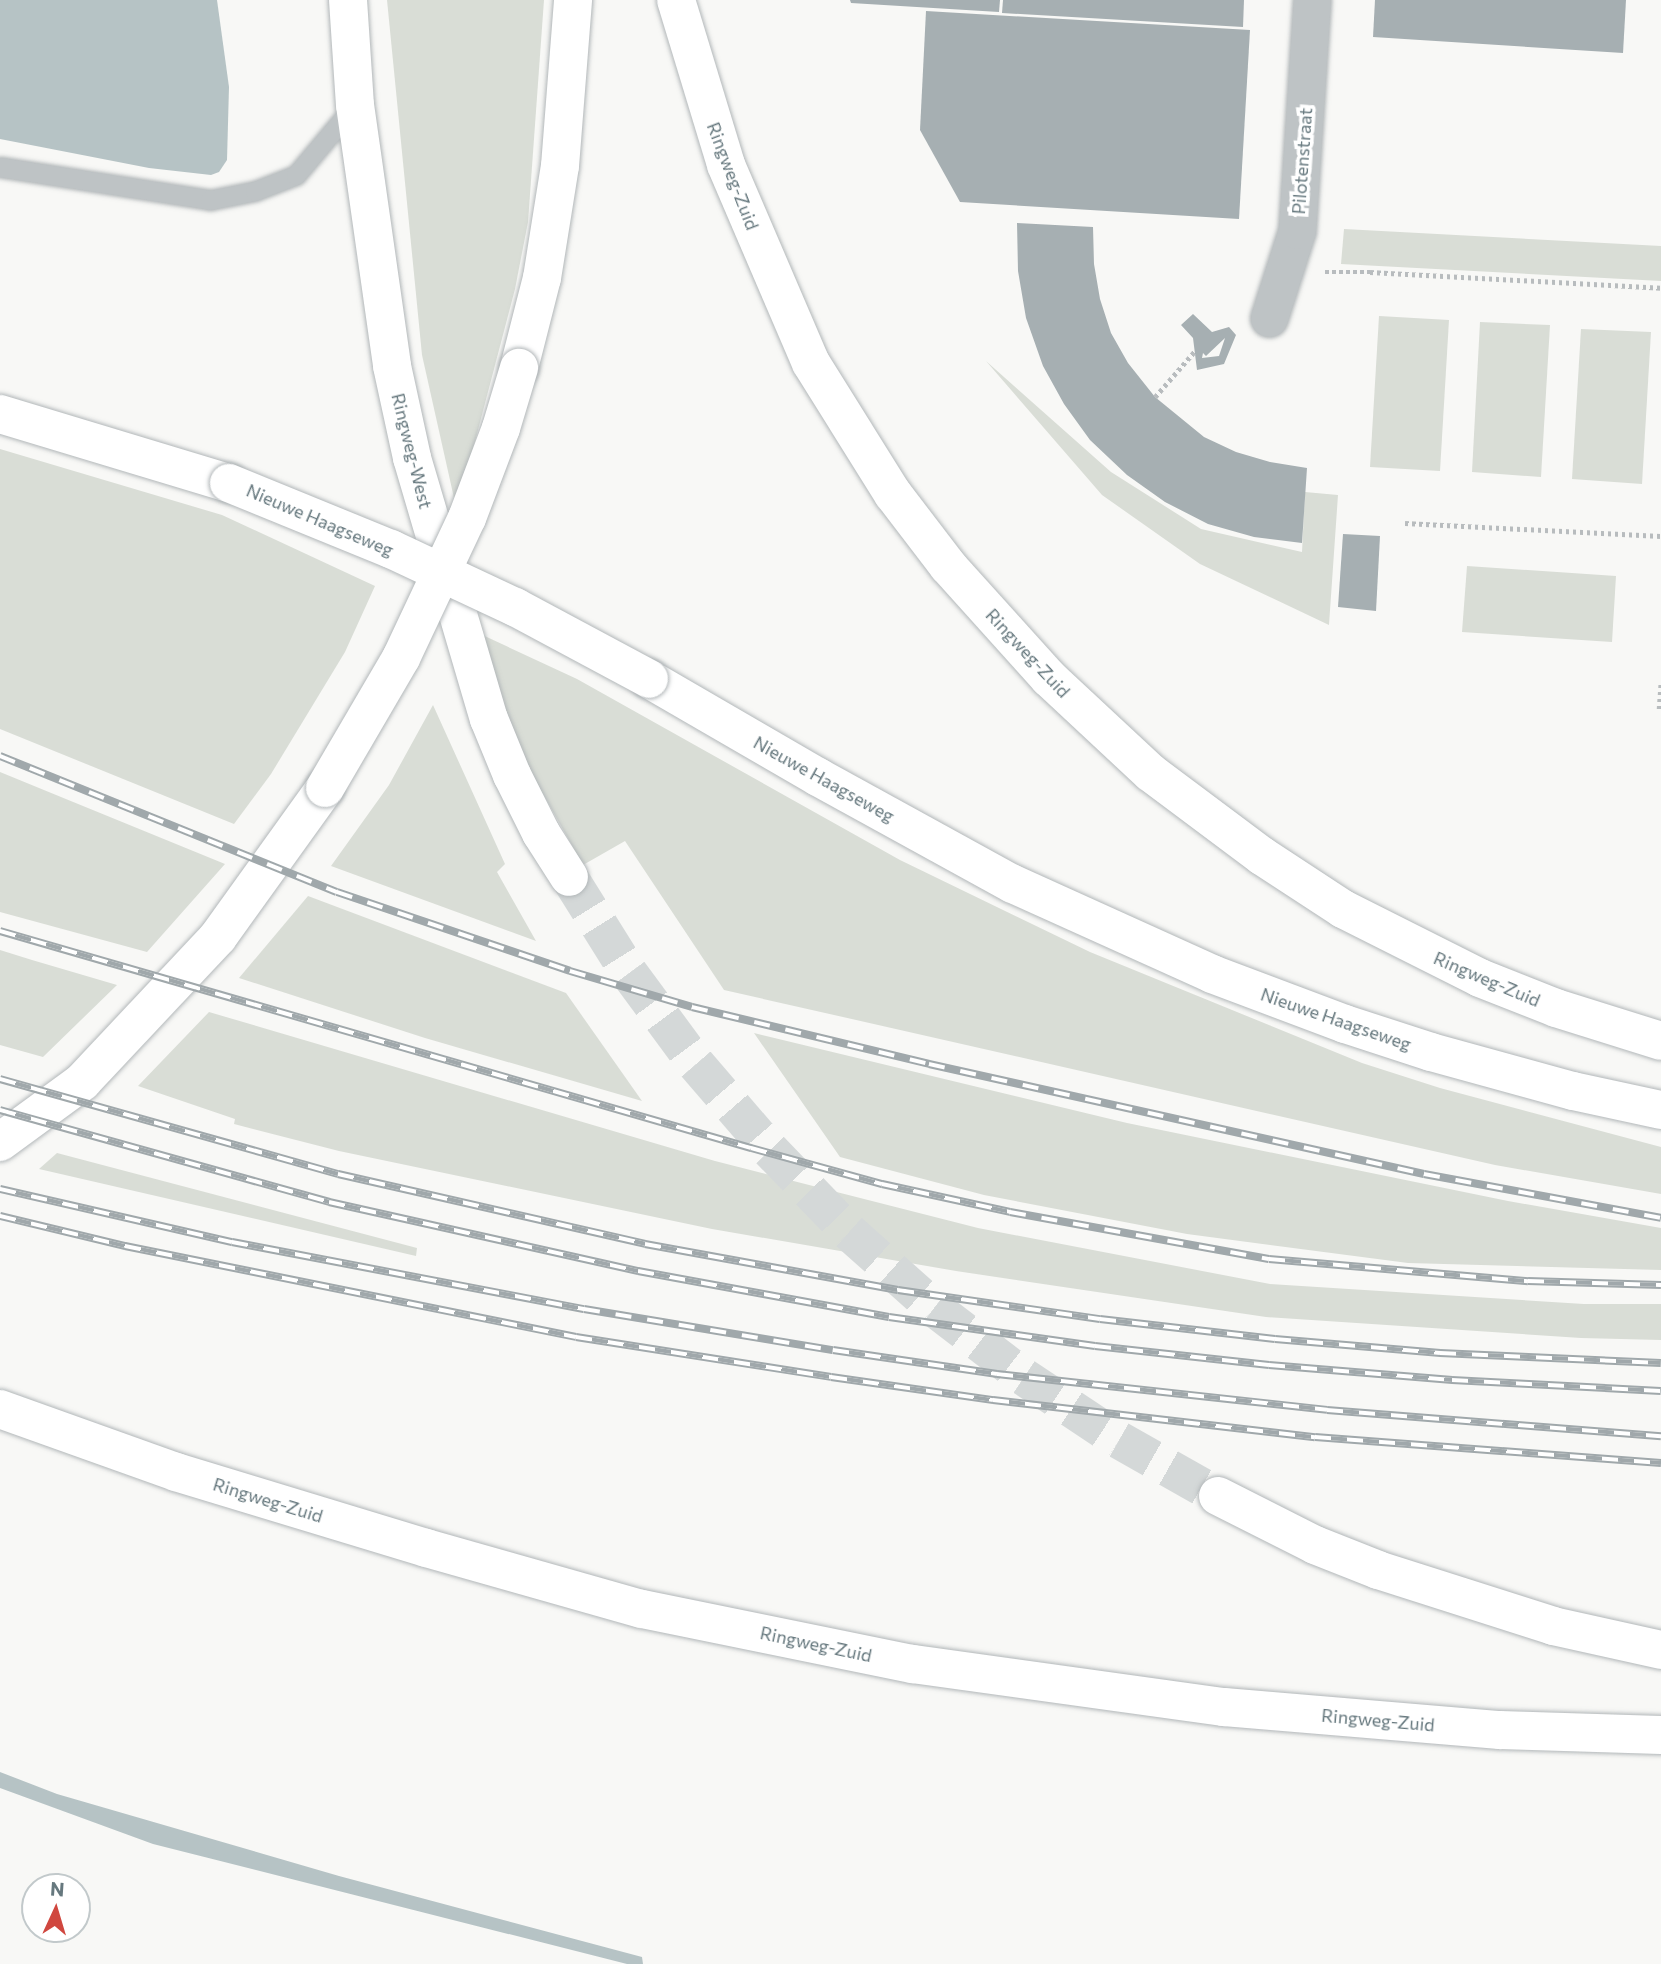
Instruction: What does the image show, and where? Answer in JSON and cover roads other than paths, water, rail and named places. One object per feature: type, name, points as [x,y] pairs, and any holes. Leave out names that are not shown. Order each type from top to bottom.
[{"type":"highway","name":"Ringweg-West","points":[[348,0],[355,105],[392,366],[419,484],[489,719],[541,834],[569,877]]},
{"type":"highway","points":[[0,1142],[82,1082],[218,937],[326,788],[401,658],[467,518],[501,428],[519,368],[542,278],[560,166],[573,0]]},
{"type":"highway","name":"Ringweg-Zuid","points":[[676,0],[726,165],[811,363],[893,494],[948,566],[1049,678],[1152,774],[1262,856],[1343,909],[1480,978],[1556,1008],[1661,1041]]},
{"type":"highway","name":"Nieuwe Haagseweg","points":[[0,414],[229,482],[391,550],[515,607],[649,679],[1013,884],[1212,974],[1345,1024],[1431,1052],[1573,1091],[1661,1110]]},
{"type":"highway","name":"Ringweg-Zuid","points":[[0,1409],[176,1472],[642,1609],[914,1664],[1224,1707],[1500,1730],[1661,1735]]},
{"type":"highway","points":[[1218,1496],[1315,1545],[1378,1570],[1553,1626],[1661,1650]]},
{"type":"street","name":"Pilotenstraat","points":[[1269,317],[1297,230],[1312,0]]},
{"type":"lane","points":[[0,167],[210,200],[255,191],[296,175],[355,105]]},
{"type":"tunnel","points":[[569,877],[629,973],[696,1064],[770,1150],[849,1232],[934,1308],[1024,1377],[1119,1440],[1218,1496]]},
{"type":"railway","points":[[0,756],[337,892],[570,971],[692,1007],[929,1064],[1424,1174],[1661,1218]]},
{"type":"railway","points":[[0,931],[751,1148],[882,1184],[1010,1212],[1269,1259],[1528,1281],[1661,1285]]},
{"type":"railway","points":[[0,1079],[338,1174],[645,1244],[898,1290],[1100,1319],[1275,1339],[1440,1353],[1661,1363]]},
{"type":"railway","points":[[0,1110],[329,1202],[638,1271],[889,1317],[1095,1346],[1269,1365],[1452,1380],[1661,1391]]},
{"type":"railway","points":[[0,1189],[232,1242],[584,1309],[833,1350],[997,1374],[1327,1410],[1661,1436]]},
{"type":"railway","points":[[0,1216],[125,1246],[576,1337],[831,1377],[993,1400],[1315,1437],[1661,1463]]}]
